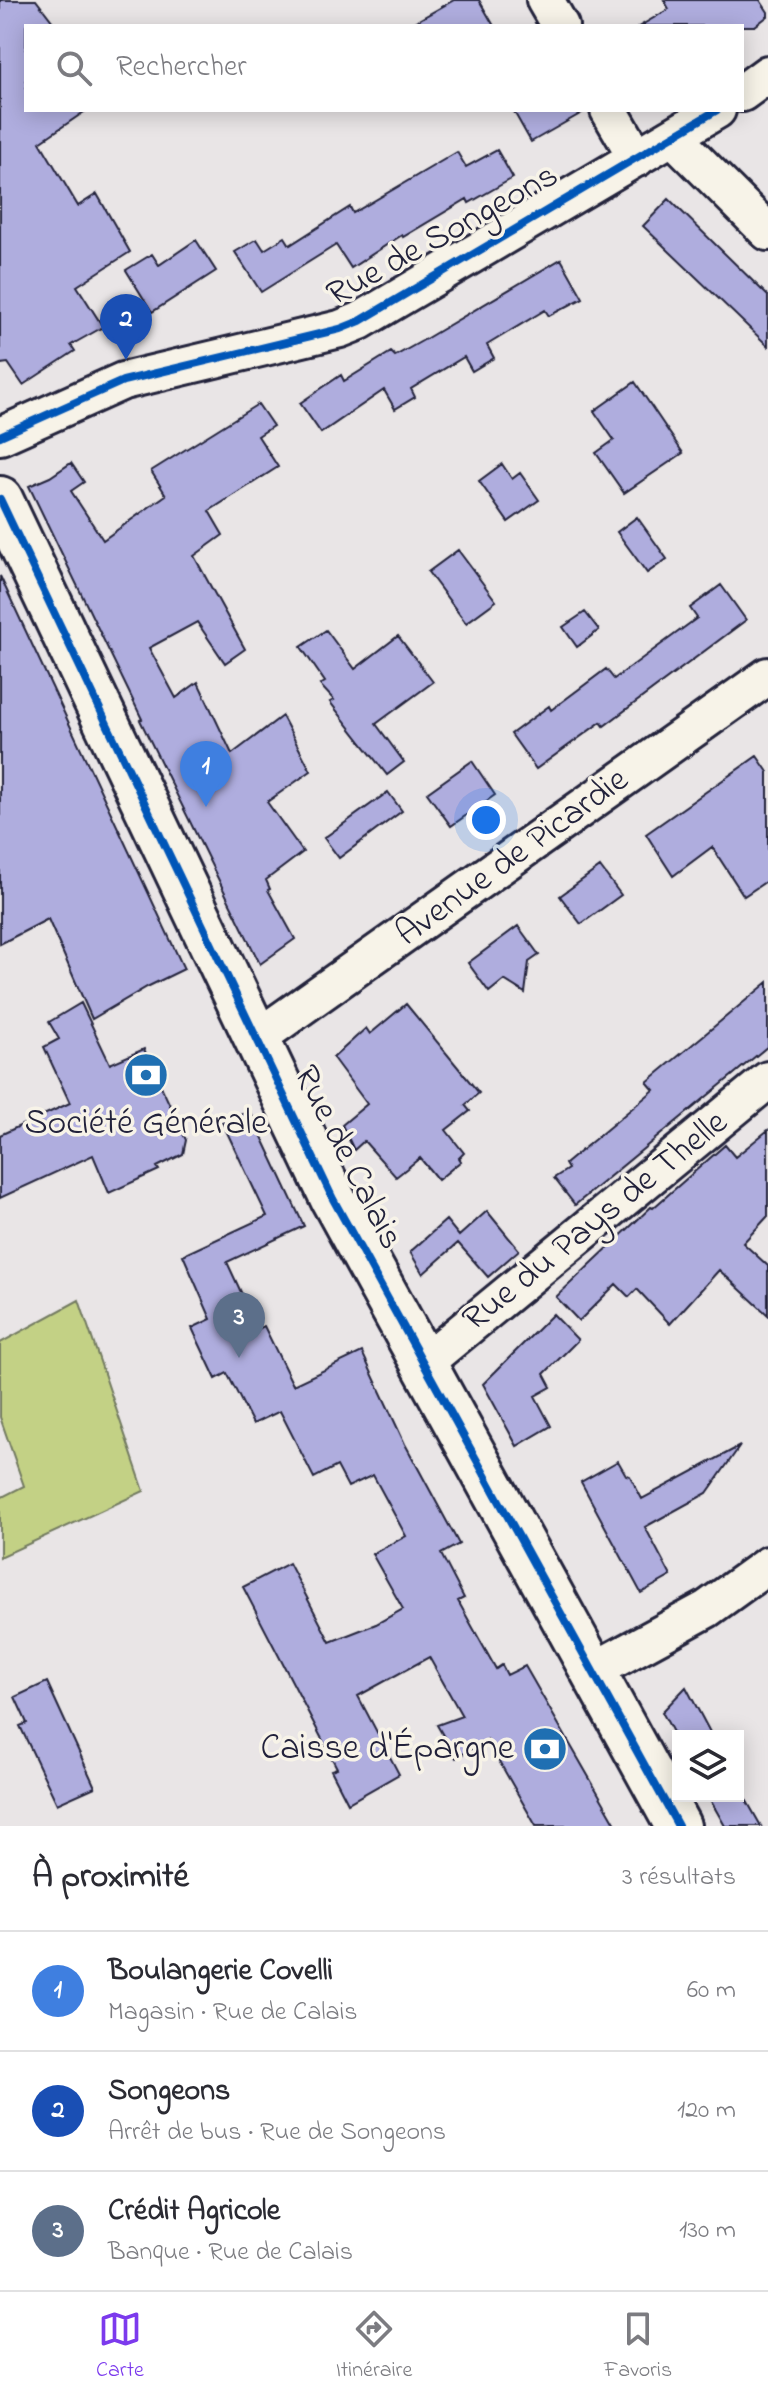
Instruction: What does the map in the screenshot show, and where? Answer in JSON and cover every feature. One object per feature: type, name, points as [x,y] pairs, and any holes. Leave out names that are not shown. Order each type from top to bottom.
[{"type":"main road","name":"Rue de Calais","points":[[0,499],[333,1199],[678,1826]]},
{"type":"street","points":[[545,0],[559,24]]},
{"type":"street","points":[[744,92],[768,74]]},
{"type":"street","points":[[610,112],[637,158]]},
{"type":"street","name":"Rue de Songeons","points":[[0,436],[123,381],[351,325],[714,112]]},
{"type":"street","points":[[673,137],[768,232]]},
{"type":"street","name":"Avenue de Picardie","points":[[256,1039],[768,676]]},
{"type":"street","name":"Rue du Pays de Thelle","points":[[424,1363],[768,1080]]},
{"type":"street","points":[[593,1671],[707,1609],[768,1565]]},
{"type":"green space","points":[[79,1300],[144,1491],[0,1557],[0,1498],[24,1486],[0,1417],[0,1343]]},
{"type":"building","points":[[0,0],[36,0],[54,24],[24,24],[24,112],[84,112],[40,142],[78,206],[97,194],[130,252],[77,286],[103,327],[71,345],[75,351],[23,385],[8,363],[0,364]]},
{"type":"building","points":[[454,0],[479,0],[493,24],[412,24]]},
{"type":"building","points":[[664,0],[760,0],[768,16],[755,26],[643,24],[669,9]]},
{"type":"building","points":[[514,112],[584,112],[531,142]]},
{"type":"building","points":[[497,150],[513,178],[402,235],[351,268],[336,245],[261,292],[235,252],[257,239],[264,250],[285,237],[290,245],[350,207],[353,213],[457,152],[466,167]]},
{"type":"building","points":[[669,199],[768,296],[768,346],[643,226]]},
{"type":"building","points":[[196,240],[216,271],[152,312],[126,270],[152,254],[159,265]]},
{"type":"building","points":[[561,259],[583,298],[549,316],[545,310],[487,345],[494,358],[472,371],[464,357],[411,389],[415,397],[395,409],[384,390],[321,433],[300,403],[341,375],[344,381],[391,352],[395,356]]},
{"type":"building","points":[[635,382],[683,453],[624,493],[596,453],[614,440],[594,411]]},
{"type":"building","points":[[258,404],[273,426],[258,436],[278,467],[209,511],[223,535],[194,556],[245,649],[225,663],[197,622],[149,648],[176,698],[198,682],[232,754],[282,716],[311,771],[267,802],[303,852],[266,880],[268,890],[295,939],[260,964],[29,486],[71,463],[84,482],[71,491],[103,540],[166,495],[151,471]]},
{"type":"building","points":[[502,464],[512,479],[520,473],[539,500],[508,522],[479,481]]},
{"type":"building","points":[[637,517],[667,559],[647,573],[617,532]]},
{"type":"building","points":[[458,550],[496,601],[466,623],[428,572]]},
{"type":"building","points":[[0,576],[184,969],[92,1019],[48,919],[0,944]]},
{"type":"building","points":[[721,585],[746,620],[604,726],[601,722],[536,769],[511,734],[549,706],[551,710],[606,669],[614,679],[697,618],[690,608]]},
{"type":"building","points":[[585,612],[599,630],[577,647],[563,627]]},
{"type":"building","points":[[326,630],[355,669],[398,636],[433,682],[376,724],[404,762],[387,775],[330,702],[334,700],[320,685],[325,682],[301,647]]},
{"type":"building","points":[[757,756],[768,772],[768,880],[744,896],[712,847],[673,876],[646,834]]},
{"type":"building","points":[[472,761],[495,795],[451,826],[427,793]]},
{"type":"building","points":[[388,792],[402,811],[339,858],[324,838]]},
{"type":"building","points":[[600,867],[621,895],[581,924],[560,896]]},
{"type":"building","points":[[518,926],[539,955],[529,962],[525,993],[504,980],[489,992],[468,963]]},
{"type":"building","points":[[768,982],[768,1046],[575,1205],[554,1178],[568,1169],[565,1164],[654,1090],[647,1082]]},
{"type":"building","points":[[81,1003],[110,1064],[144,1049],[186,1140],[183,1154],[157,1167],[159,1170],[109,1193],[93,1155],[0,1198],[0,1135],[70,1103],[44,1047],[59,1039],[49,1022]]},
{"type":"building","points":[[406,1004],[479,1093],[465,1105],[470,1111],[446,1130],[464,1153],[459,1158],[461,1161],[438,1180],[420,1158],[396,1177],[364,1141],[354,1150],[342,1125],[367,1104],[333,1058],[366,1028],[370,1034]]},
{"type":"building","points":[[250,1111],[304,1226],[227,1262],[258,1329],[264,1326],[293,1385],[362,1352],[405,1444],[459,1544],[441,1554],[464,1598],[458,1601],[496,1669],[502,1665],[507,1675],[525,1666],[617,1826],[536,1826],[487,1740],[456,1758],[437,1725],[462,1716],[429,1657],[358,1696],[399,1774],[348,1803],[331,1770],[337,1768],[243,1587],[289,1563],[330,1642],[376,1624],[403,1609],[372,1554],[406,1536],[373,1475],[348,1487],[337,1466],[314,1478],[280,1411],[253,1424],[227,1373],[216,1379],[192,1328],[211,1319],[183,1255],[267,1216],[222,1122]]},
{"type":"building","points":[[768,1130],[768,1216],[743,1243],[768,1266],[768,1315],[719,1270],[670,1324],[637,1289],[629,1297],[616,1284],[579,1321],[556,1297],[651,1207],[725,1145],[735,1157]]},
{"type":"building","points":[[487,1211],[519,1250],[488,1277],[458,1243],[423,1274],[410,1252],[446,1220],[459,1236]]},
{"type":"building","points":[[553,1314],[578,1340],[544,1374],[551,1387],[535,1396],[551,1426],[517,1446],[483,1384]]},
{"type":"building","points":[[740,1446],[707,1493],[645,1527],[671,1576],[641,1593],[581,1482],[618,1461],[642,1499]]},
{"type":"building","points":[[47,1682],[95,1787],[57,1804],[20,1726],[27,1723],[15,1697]]},
{"type":"building","points":[[686,1687],[709,1730],[672,1730],[662,1712]]},
{"type":"building","points":[[744,1796],[761,1826],[725,1826],[711,1802],[744,1802]]},
{"type":"cycle path","points":[[0,436],[123,381],[340,329],[360,321],[714,112]]},
{"type":"cycle path","points":[[0,499],[333,1199],[678,1826]]},
{"type":"place","name":"Songeons","points":[[126,360]]},
{"type":"place","name":"Boulangerie Covelli","points":[[206,807]]},
{"type":"place","name":"Société Générale","points":[[146,1075]]},
{"type":"place","name":"Crédit Agricole","points":[[239,1358]]},
{"type":"place","name":"Caisse d'Épargne","points":[[545,1749]]}]
